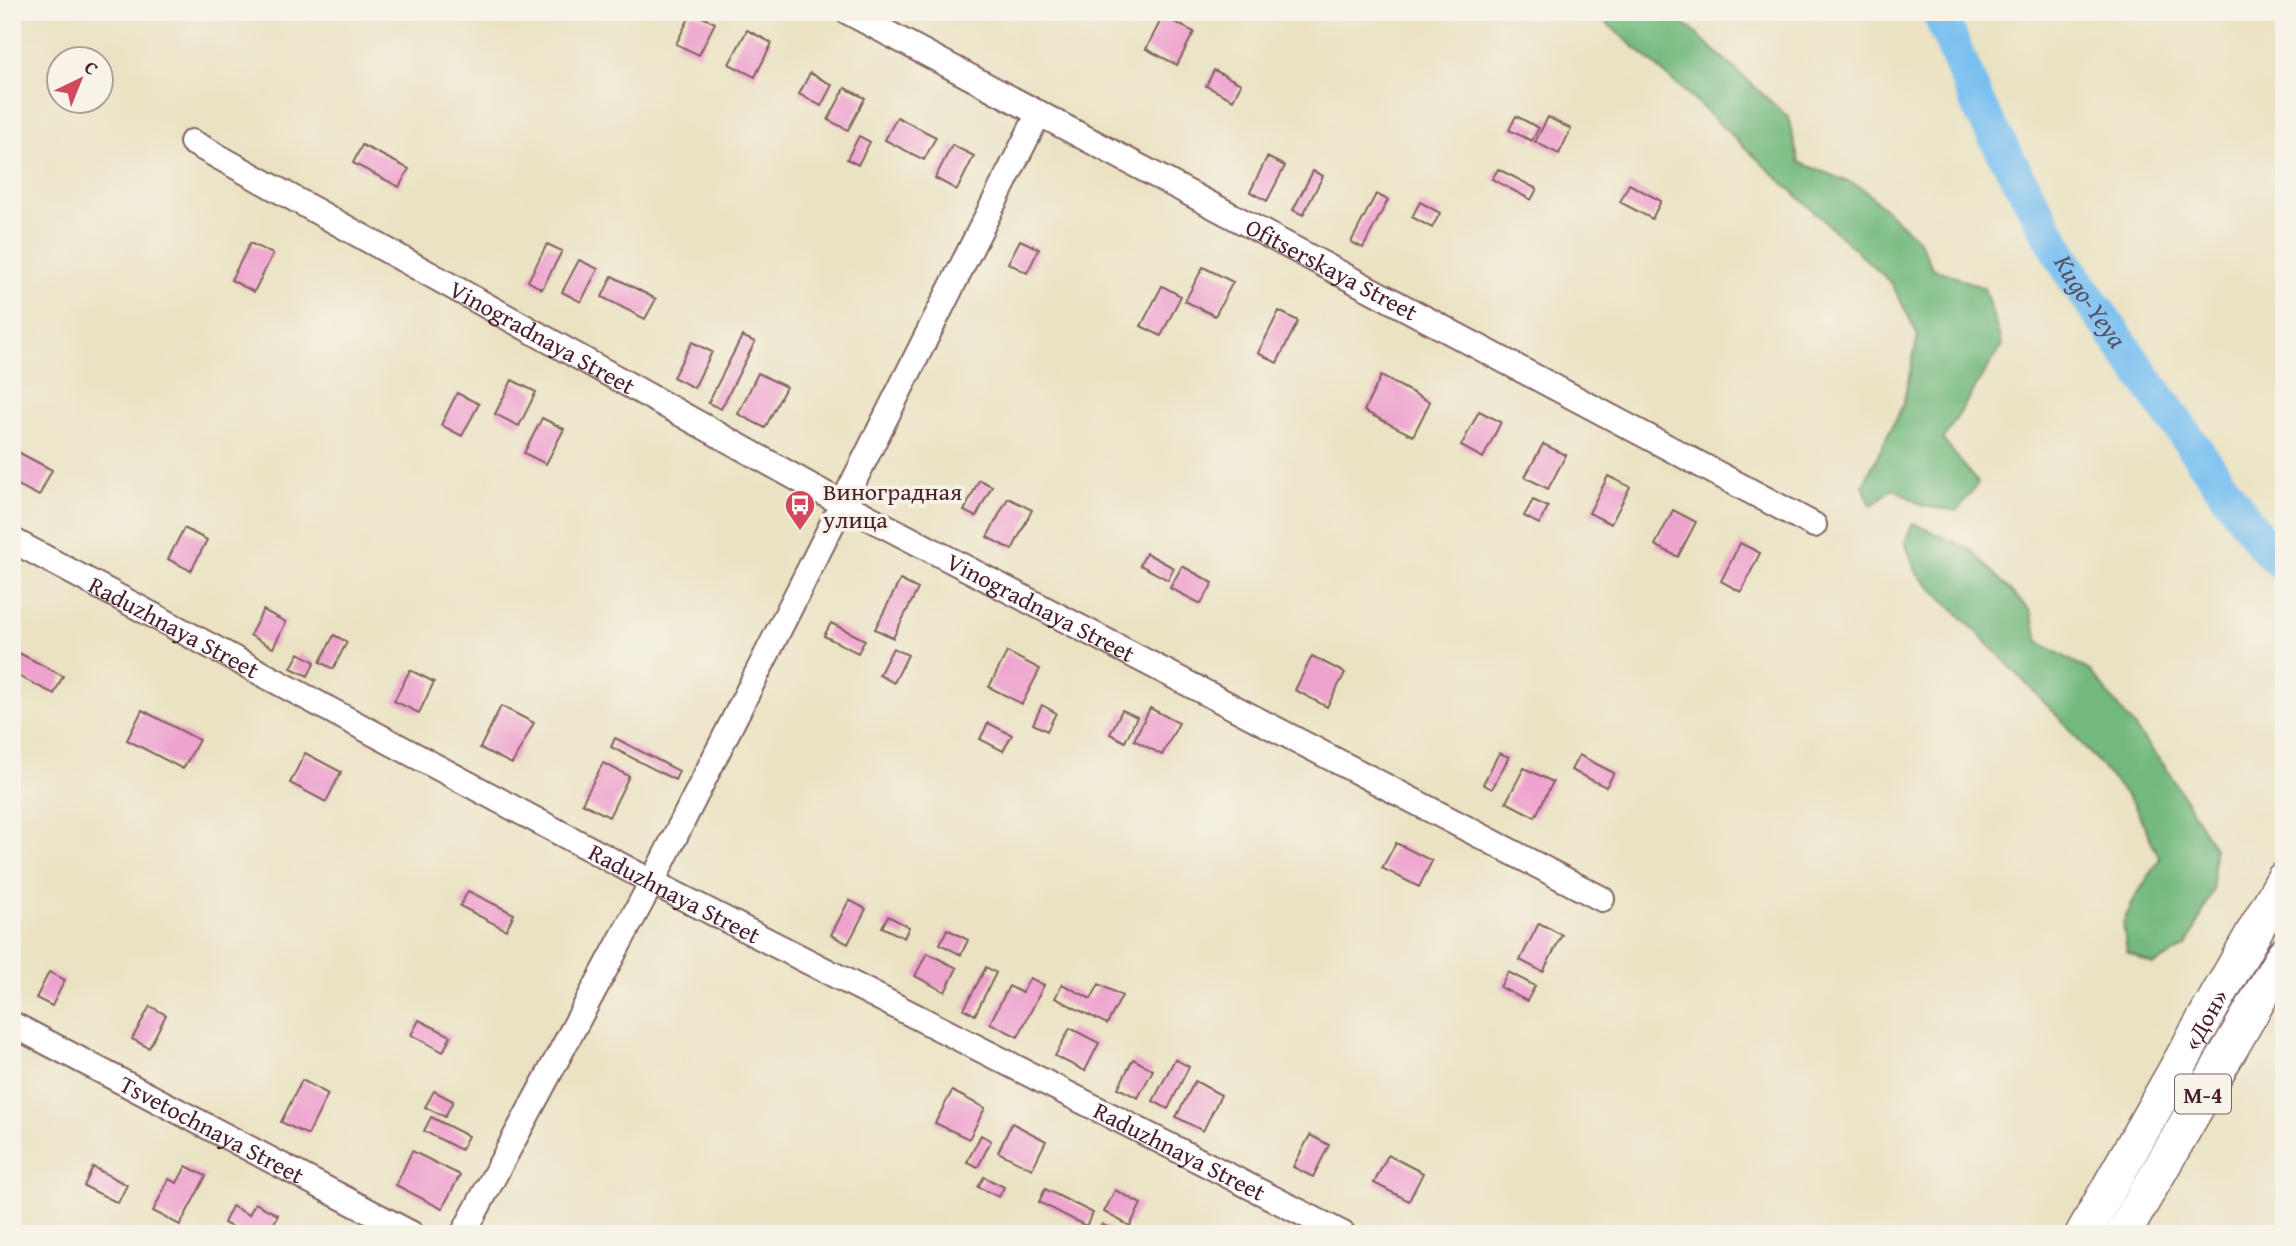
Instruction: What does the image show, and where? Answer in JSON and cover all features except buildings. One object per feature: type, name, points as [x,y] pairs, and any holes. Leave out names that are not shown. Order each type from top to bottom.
[{"type":"highway","name":"«Дон»","points":[[2083,1234],[2284,879]]},
{"type":"highway","name":"«Дон»","points":[[2123,1234],[2284,955]]},
{"type":"street","name":"Ofitserskaya Street","points":[[849,12],[1814,525]]},
{"type":"street","points":[[463,1234],[674,840],[1039,113]]},
{"type":"street","name":"Vinogradnaya Street","points":[[192,142],[843,504],[1602,899]]},
{"type":"street","name":"Raduzhnaya Street","points":[[12,540],[652,882],[1343,1234]]},
{"type":"street","name":"Tsvetochnaya Street","points":[[12,1024],[412,1234]]},
{"type":"green space","points":[[1594,12],[1672,12],[1788,117],[1799,162],[1861,187],[1920,241],[1932,268],[1984,288],[2002,345],[1943,440],[1978,483],[1957,511],[1923,506],[1893,488],[1871,506],[1863,485],[1903,405],[1918,335],[1892,284],[1681,88]]},
{"type":"green space","points":[[1913,523],[1971,550],[2031,612],[2039,642],[2090,671],[2167,769],[2214,848],[2213,890],[2187,946],[2153,965],[2127,952],[2123,923],[2136,896],[2160,859],[2134,804],[2062,721],[1917,574],[1905,542]]},
{"type":"waterway","name":"Kugo-Yeya","points":[[1939,12],[1980,109],[2073,276],[2263,545],[2284,565]]},
{"type":"place","name":"Виноградная улица","points":[[800,532]]}]
